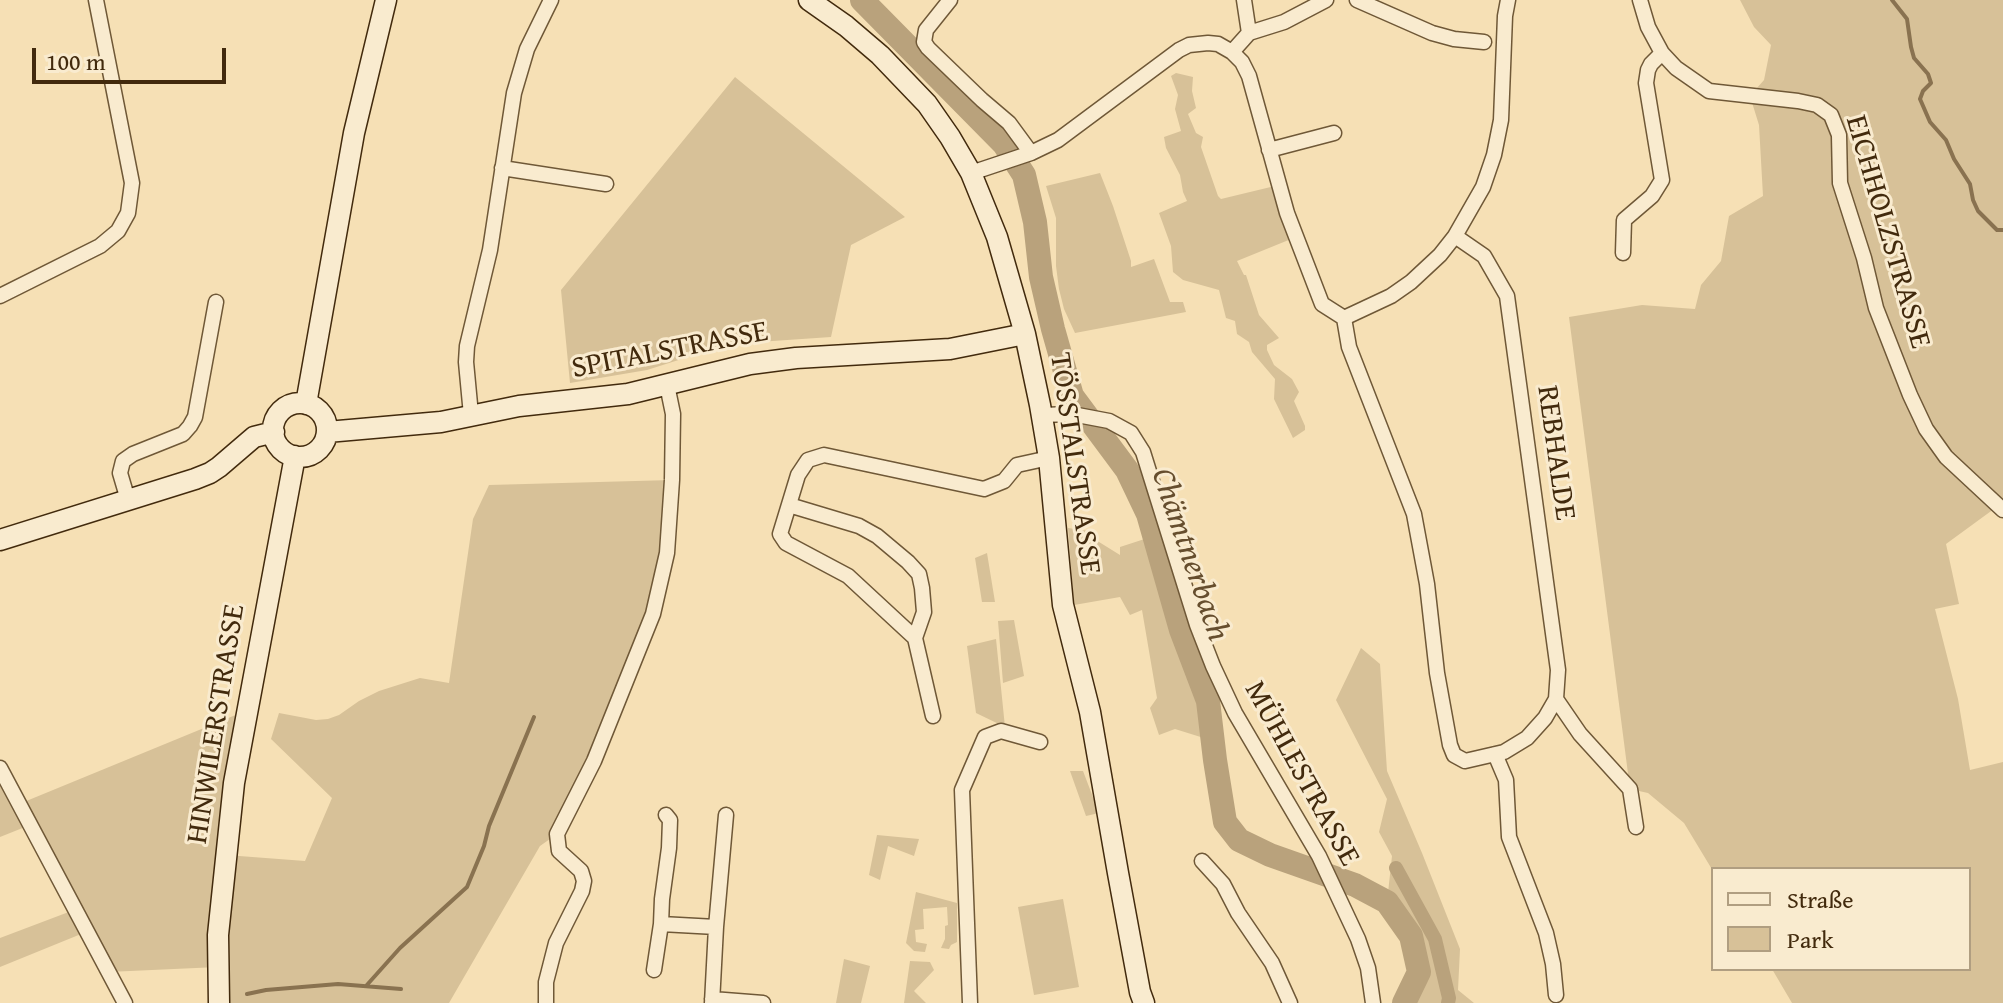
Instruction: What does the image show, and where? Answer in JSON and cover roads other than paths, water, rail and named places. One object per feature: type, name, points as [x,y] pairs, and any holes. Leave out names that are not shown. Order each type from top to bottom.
[{"type":"main road","points":[[306,404],[354,133],[386,0]]},
{"type":"main road","name":"TÖSSTALSTRASSE","points":[[809,0],[880,55],[938,119],[971,173],[994,228],[1025,334],[1042,415],[1063,605],[1090,712],[1144,1003]]},
{"type":"main road","name":"SPITALSTRASSE","points":[[327,432],[441,422],[519,406],[628,394],[750,364],[796,358],[950,349],[1025,334]]},
{"type":"main road","points":[[292,404],[306,404],[313,406],[324,417],[327,432],[322,446],[316,451],[303,457],[295,456],[280,448],[274,425],[280,412],[292,404]]},
{"type":"main road","points":[[0,540],[210,473],[254,437],[274,432]]},
{"type":"main road","name":"HINWILERSTRASSE","points":[[219,1003],[218,935],[234,783],[295,456]]},
{"type":"street","points":[[0,296],[100,246],[118,231],[128,213],[132,183],[96,0]]},
{"type":"street","points":[[471,415],[467,346],[490,250],[514,93],[527,49],[551,0]]},
{"type":"street","points":[[950,0],[926,30],[924,42],[1009,123],[1028,154]]},
{"type":"street","points":[[1244,0],[1249,33]]},
{"type":"street","points":[[1232,52],[1249,33],[1284,22],[1326,0]]},
{"type":"street","points":[[1357,0],[1432,33],[1484,42]]},
{"type":"street","points":[[1344,318],[1391,296],[1440,255],[1455,236],[1483,187],[1501,120],[1508,0]]},
{"type":"street","points":[[1623,253],[1624,220],[1652,196],[1662,180],[1646,83],[1651,64],[1662,53],[1648,27],[1640,0]]},
{"type":"street","points":[[971,173],[1028,154],[1058,140],[1189,45],[1218,44],[1232,52],[1249,76],[1287,213],[1322,304],[1344,318],[1349,347],[1414,514],[1427,584],[1437,673],[1454,755],[1465,761],[1516,746],[1545,718],[1556,699],[1580,734],[1630,789],[1636,827]]},
{"type":"street","name":"EICHHOLZSTRASSE","points":[[1662,53],[1676,68],[1709,91],[1798,101],[1817,105],[1831,115],[1839,135],[1840,183],[1876,308],[1910,395],[1926,429],[1946,457],[2003,510]]},
{"type":"street","points":[[1269,150],[1334,133]]},
{"type":"street","points":[[502,168],[606,184]]},
{"type":"street","name":"REBHALDE","points":[[1455,236],[1484,256],[1507,296],[1558,670],[1556,699]]},
{"type":"street","points":[[128,500],[120,473],[123,461],[183,434],[195,417],[216,302]]},
{"type":"street","points":[[546,1003],[546,982],[556,943],[584,881],[581,871],[559,851],[557,834],[594,761],[653,614],[667,553],[673,414],[667,385]]},
{"type":"street","name":"MÜHLESTRASSE","points":[[1042,415],[1072,414],[1106,420],[1131,433],[1143,452],[1197,625],[1213,666],[1235,713],[1308,835],[1358,939],[1368,968],[1373,1003]]},
{"type":"street","points":[[915,638],[848,576],[786,543],[780,534],[798,475],[808,460],[824,455],[984,489],[1004,481],[1017,465],[1049,458]]},
{"type":"street","points":[[789,505],[859,526],[877,536],[919,574],[924,612],[915,638],[933,716]]},
{"type":"street","points":[[970,1003],[962,790],[985,737],[1001,731],[1040,742]]},
{"type":"street","points":[[1495,754],[1506,780],[1509,837],[1546,933],[1556,995]]},
{"type":"street","points":[[0,768],[125,1003]]},
{"type":"street","points":[[654,970],[669,848],[670,820],[666,815]]},
{"type":"street","points":[[726,815],[712,1001],[763,1003]]},
{"type":"street","points":[[1202,861],[1223,884],[1238,913],[1272,963],[1290,1003]]},
{"type":"street","points":[[661,924],[716,927]]},
{"type":"waterway","name":"Chämtnerbach","points":[[862,0],[1004,144],[1024,175],[1035,222],[1041,277],[1072,396],[1127,470],[1148,514],[1181,630],[1208,701],[1225,822],[1239,840],[1270,855],[1355,885],[1387,902],[1411,936],[1419,972],[1404,1003]]},
{"type":"waterway","points":[[1892,0],[1907,19],[1914,58],[1928,74],[1931,83],[1920,99],[1930,122],[1946,140],[1970,184],[1978,211],[1997,230],[2003,230]]},
{"type":"waterway","points":[[366,986],[400,948],[467,887],[534,717]]},
{"type":"waterway","points":[[1396,868],[1435,939],[1448,1003]]},
{"type":"waterway","points":[[247,994],[338,984],[401,989]]}]
